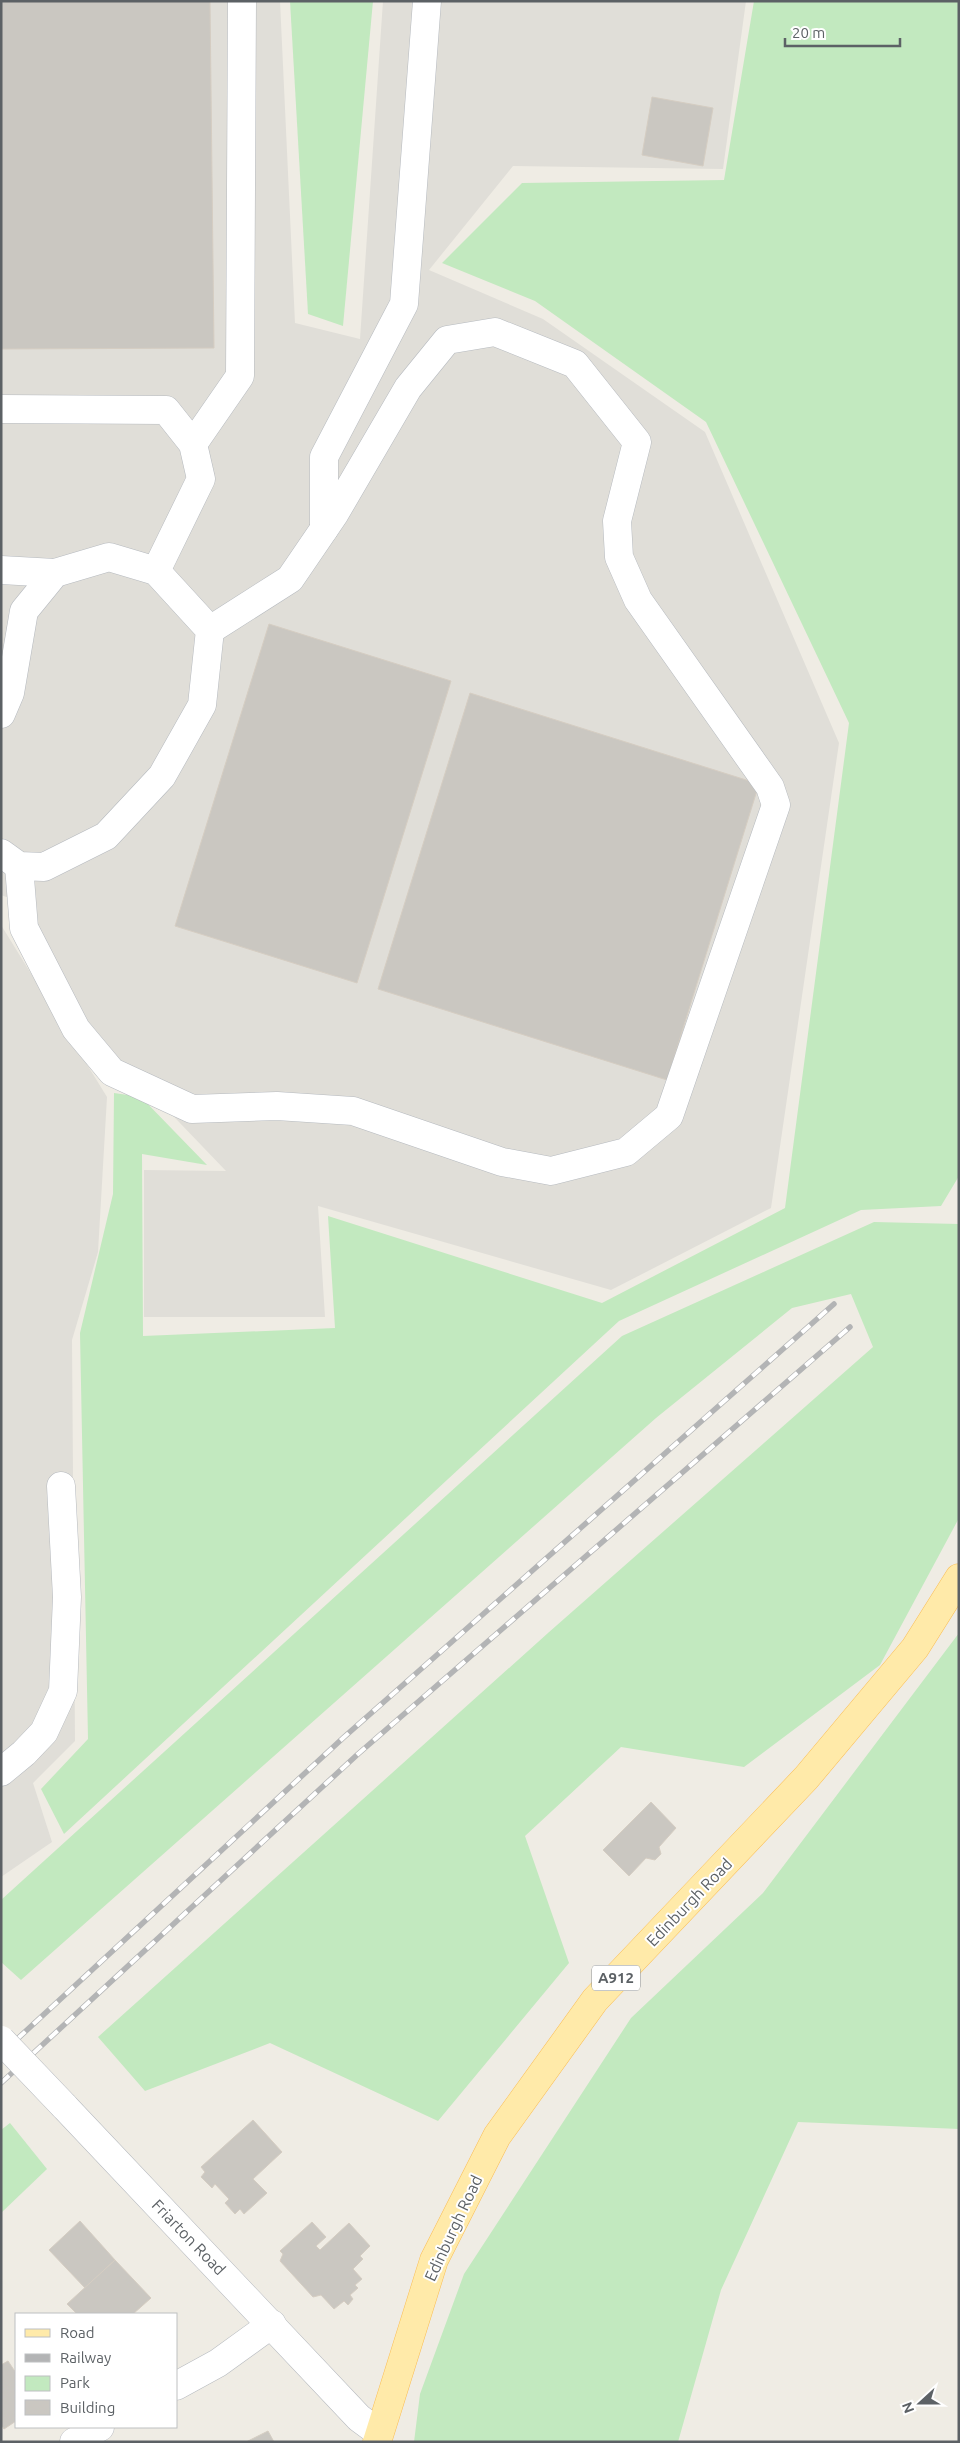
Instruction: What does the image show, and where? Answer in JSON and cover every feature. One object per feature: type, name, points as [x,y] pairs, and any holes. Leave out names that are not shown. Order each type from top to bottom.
[{"type":"main road","name":"Edinburgh Road","points":[[378,2437],[434,2260],[497,2136],[595,2000],[806,1778],[908,1656],[959,1578]]},
{"type":"street","points":[[192,444],[240,376],[242,1]]},
{"type":"street","points":[[324,529],[324,457],[404,304],[427,1]]},
{"type":"street","points":[[1,570],[55,573],[108,557],[156,571],[210,630],[202,705],[162,776],[106,836],[44,867],[10,859],[24,928],[76,1029],[112,1072],[192,1109],[277,1106],[353,1112],[502,1162],[551,1172],[626,1152],[669,1116],[776,805],[770,787],[638,600],[619,557],[616,521],[637,442],[575,364],[495,332],[447,340],[408,388],[324,529],[290,579],[210,630]]},
{"type":"street","points":[[1,409],[166,410],[192,444],[201,479],[156,571]]},
{"type":"street","points":[[1,714],[10,693],[24,611],[55,573]]},
{"type":"street","points":[[1,628],[15,658]]},
{"type":"street","points":[[1,1772],[24,1753],[44,1732],[62,1691],[67,1597],[60,1486]]},
{"type":"street","name":"Friarton Road","points":[[1,2040],[378,2437]]},
{"type":"street","points":[[178,2385],[218,2363],[272,2324]]},
{"type":"street","points":[[74,2442],[98,2428]]},
{"type":"shaded area","points":[[1,1],[280,1],[295,323],[360,339],[383,1],[746,1],[723,169],[513,166],[429,270],[543,319],[705,432],[839,743],[771,1208],[611,1290],[318,1206],[325,1317],[144,1317],[144,1170],[226,1171],[84,1023],[9,898],[1,895]]},
{"type":"shaded area","points":[[1,925],[107,1097],[98,1252],[72,1340],[75,1741],[33,1783],[52,1842],[1,1877]]},
{"type":"green space","points":[[290,1],[373,1],[343,326],[308,314]]},
{"type":"green space","points":[[754,1],[959,1],[959,1176],[941,1206],[861,1210],[619,1321],[64,1834],[41,1789],[88,1739],[80,1333],[113,1194],[114,1093],[141,1097],[207,1165],[142,1154],[143,1336],[335,1328],[328,1216],[602,1303],[785,1208],[849,723],[706,422],[535,301],[442,263],[522,183],[724,180]]},
{"type":"green space","points":[[874,1222],[959,1224],[959,1518],[880,1665],[744,1767],[621,1747],[525,1836],[569,1963],[438,2121],[270,2043],[145,2091],[98,2037],[548,1633],[873,1347],[851,1294],[792,1308],[656,1418],[21,1980],[1,1962],[1,1900],[622,1336]]},
{"type":"green space","points":[[959,1633],[959,2129],[798,2122],[721,2290],[678,2442],[414,2442],[420,2394],[464,2274],[631,2018],[763,1893]]},
{"type":"green space","points":[[10,2123],[47,2169],[1,2213],[1,2130]]},
{"type":"building","points":[[1,1],[210,1],[214,348],[1,349]]},
{"type":"building","points":[[652,97],[713,108],[703,166],[642,155]]},
{"type":"building","points":[[269,624],[451,681],[357,983],[175,926]]},
{"type":"building","points":[[470,693],[759,784],[667,1080],[378,989]]},
{"type":"building","points":[[651,1802],[676,1828],[659,1847],[661,1854],[655,1860],[646,1858],[629,1876],[603,1850]]},
{"type":"building","points":[[253,2120],[282,2152],[253,2179],[267,2193],[244,2214],[240,2209],[235,2214],[225,2203],[229,2199],[215,2184],[212,2188],[201,2177],[205,2172],[201,2167]]},
{"type":"building","points":[[80,2221],[115,2260],[85,2288],[49,2250]]},
{"type":"building","points":[[312,2222],[326,2237],[316,2246],[320,2250],[349,2223],[370,2246],[360,2256],[363,2259],[353,2269],[362,2279],[355,2285],[358,2288],[350,2295],[353,2299],[348,2305],[344,2301],[334,2309],[321,2295],[313,2297],[280,2261],[283,2254],[280,2251]]},
{"type":"building","points":[[115,2260],[151,2298],[134,2313],[76,2313],[67,2304]]},
{"type":"building","points":[[8,2361],[15,2372],[15,2422],[4,2429],[1,2424],[1,2365]]},
{"type":"building","points":[[268,2431],[274,2442],[246,2442]]},
{"type":"railway","points":[[1,2054],[343,1738],[834,1304]]},
{"type":"railway","points":[[1,2083],[358,1754],[850,1327]]}]
